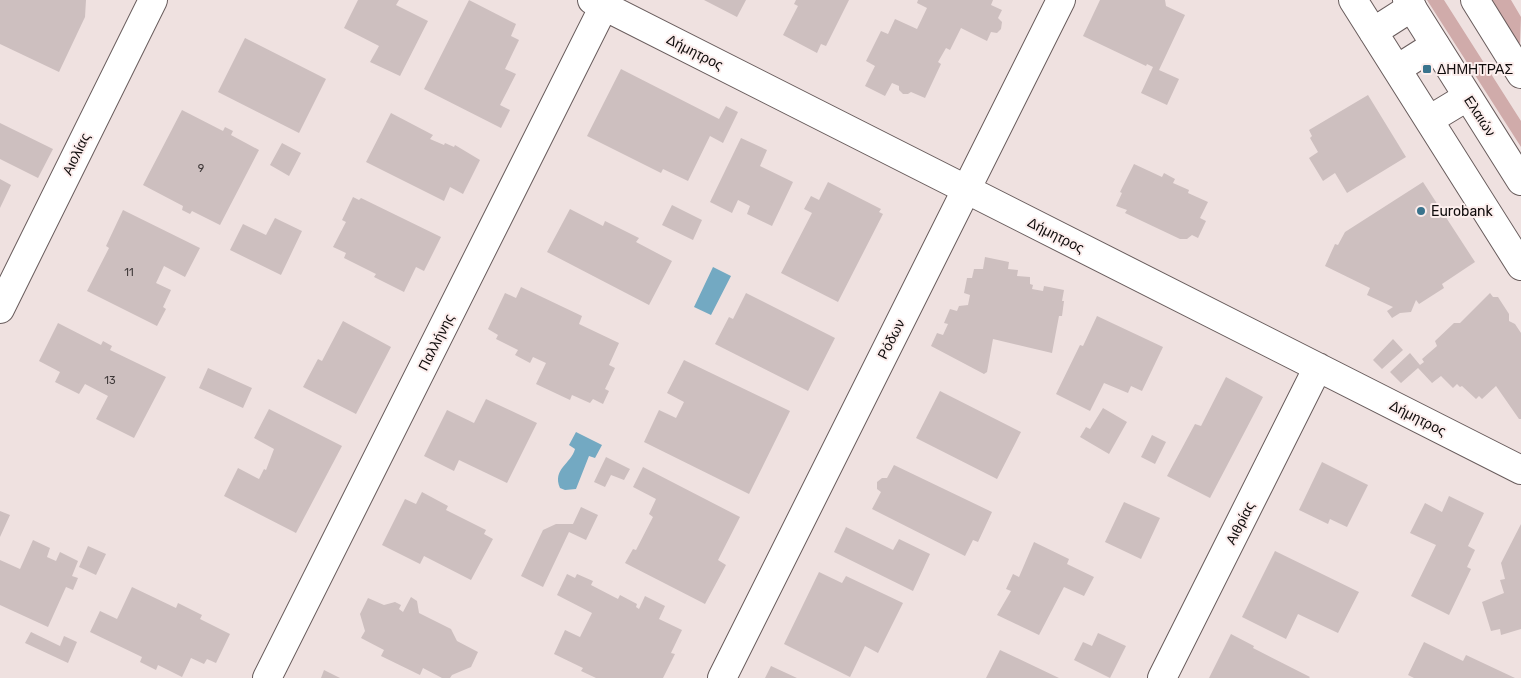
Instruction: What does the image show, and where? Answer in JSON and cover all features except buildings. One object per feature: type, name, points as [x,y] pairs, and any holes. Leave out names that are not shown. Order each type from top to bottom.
[{"type":"street","name":"Αιολίας","points":[[0,309],[153,0]]},
{"type":"street","name":"Ρόδων","points":[[722,678],[1061,0]]},
{"type":"street","points":[[1353,0],[1429,120],[1512,233],[1521,266]]},
{"type":"street","points":[[1474,0],[1521,74]]},
{"type":"street","name":"Δήμητρος","points":[[598,3],[1521,470]]},
{"type":"street","name":"Παλλήνης","points":[[267,678],[598,3]]},
{"type":"street","points":[[1373,32],[1409,4]]},
{"type":"street","name":"Ελαιών","points":[[1409,4],[1521,181]]},
{"type":"street","points":[[1397,69],[1436,45]]},
{"type":"street","points":[[1429,120],[1467,97]]},
{"type":"street","name":"Αιθρίας","points":[[1162,678],[1318,367]]},
{"type":"shaded area","points":[[1427,0],[1444,0],[1521,121],[1521,147]]},
{"type":"shaded area","points":[[1489,0],[1511,0],[1521,17],[1520,43],[1516,45]]},
{"type":"water","points":[[713,267],[731,276],[711,315],[694,307]]},
{"type":"water","points":[[576,432],[602,445],[595,458],[589,456],[576,489],[565,490],[560,488],[558,476],[573,454],[575,449],[569,445]]},
{"type":"place","name":"ΔΗΜΗΤΡΑΣ","points":[[1427,69]]},
{"type":"place","name":"Eurobank","points":[[1421,211]]}]
